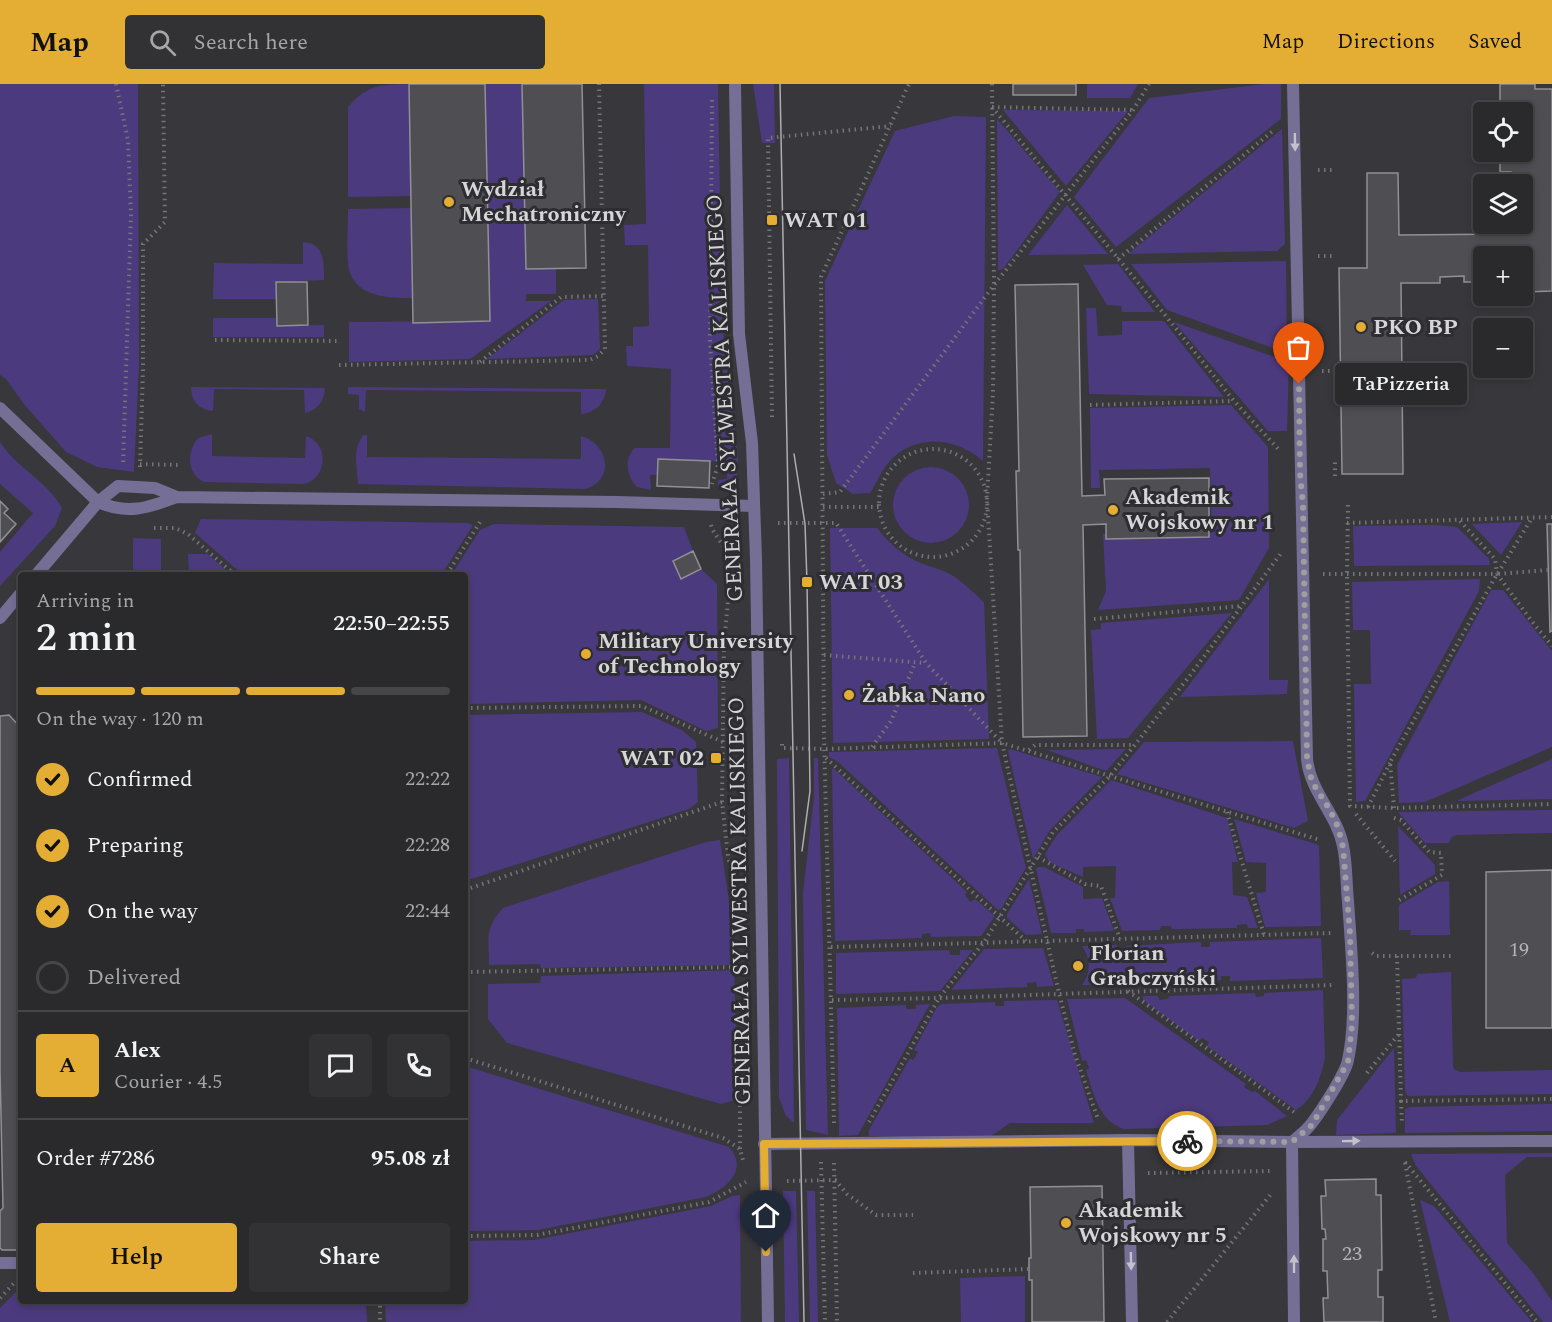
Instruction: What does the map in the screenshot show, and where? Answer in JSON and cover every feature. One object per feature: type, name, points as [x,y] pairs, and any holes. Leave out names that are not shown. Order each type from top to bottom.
[{"type":"street","name":"GENERAŁA SYLWESTRA KALISKIEGO","points":[[735,84],[739,334],[752,443],[754,506],[768,1322]]},
{"type":"street","points":[[1293,84],[1308,772],[1338,827],[1343,847],[1352,984],[1352,1025],[1348,1062],[1312,1125],[1292,1142],[1288,1171],[1294,1322]]},
{"type":"street","points":[[0,408],[98,501],[114,509],[148,508],[177,497],[754,506]]},
{"type":"street","points":[[39,572],[98,501],[118,486],[155,488],[177,497]]},
{"type":"street","points":[[0,618],[18,597]]},
{"type":"street","points":[[764,1144],[1111,1140],[1552,1141]]},
{"type":"street","points":[[1128,1140],[1132,1322]]},
{"type":"street","points":[[0,1263],[18,1263]]},
{"type":"path","points":[[116,84],[128,140],[131,215],[122,473]]},
{"type":"path","points":[[140,487],[143,244],[165,222],[163,84]]},
{"type":"path","points":[[339,365],[590,360],[605,349],[599,84]]},
{"type":"path","points":[[837,1322],[831,947],[825,758],[821,277],[909,84]]},
{"type":"path","points":[[992,84],[993,393],[987,499],[986,515],[980,531],[969,544],[954,553],[938,557],[921,555],[905,549],[892,538],[883,524],[879,507],[881,489],[889,472],[902,459],[920,451],[938,449],[956,454],[972,465],[982,480],[987,499],[1002,742],[1059,993],[1076,1055],[1098,1118],[1111,1140]]},
{"type":"path","points":[[823,494],[840,492],[994,285],[1134,110],[1149,84]]},
{"type":"path","points":[[712,96],[710,342],[718,465],[712,483]]},
{"type":"path","points":[[992,107],[1134,110]]},
{"type":"path","points":[[992,107],[1234,401],[1300,473]]},
{"type":"path","points":[[1118,259],[1252,147],[1294,115]]},
{"type":"path","points":[[772,425],[768,138],[891,126]]},
{"type":"path","points":[[1318,170],[1333,170]]},
{"type":"path","points":[[1318,256],[1332,256]]},
{"type":"path","points":[[480,363],[561,297],[603,296]]},
{"type":"path","points":[[215,340],[339,340]]},
{"type":"path","points":[[1322,370],[1332,371]]},
{"type":"path","points":[[1090,405],[1234,401]]},
{"type":"path","points":[[1335,462],[1335,476]]},
{"type":"path","points":[[140,464],[177,465]]},
{"type":"path","points":[[448,572],[493,501]]},
{"type":"path","points":[[1348,505],[1350,806],[1395,861]]},
{"type":"path","points":[[823,507],[879,507]]},
{"type":"path","points":[[777,514],[778,523],[836,523],[926,663],[1002,742]]},
{"type":"path","points":[[1347,523],[1552,517]]},
{"type":"path","points":[[1368,807],[1390,762],[1497,574],[1532,518]]},
{"type":"path","points":[[1460,521],[1495,559],[1497,574],[1552,646]]},
{"type":"path","points":[[861,1143],[866,1127],[939,998],[984,942],[1053,832],[1110,776],[1242,606],[1303,522]]},
{"type":"path","points":[[143,528],[175,528],[188,534],[232,572]]},
{"type":"path","points":[[712,529],[732,559],[724,643],[722,802],[728,856],[739,909]]},
{"type":"path","points":[[1304,574],[1497,574],[1548,570]]},
{"type":"path","points":[[1094,619],[1242,606]]},
{"type":"path","points":[[824,655],[926,663]]},
{"type":"path","points":[[872,747],[891,721],[915,663]]},
{"type":"path","points":[[468,708],[642,706],[723,742]]},
{"type":"path","points":[[781,736],[782,748],[825,749],[1002,742],[1343,847]]},
{"type":"path","points":[[1029,751],[1035,745],[1134,745]]},
{"type":"path","points":[[825,758],[1026,941]]},
{"type":"path","points":[[1390,762],[1394,808]]},
{"type":"path","points":[[468,889],[722,802]]},
{"type":"path","points":[[1350,806],[1394,808],[1552,804]]},
{"type":"path","points":[[1227,812],[1264,935]]},
{"type":"path","points":[[1394,818],[1401,820],[1429,852],[1441,853],[1442,875],[1396,902]]},
{"type":"path","points":[[1038,857],[1085,884],[1101,886],[1120,939]]},
{"type":"path","points":[[831,947],[1350,933],[1376,956],[1451,956]]},
{"type":"path","points":[[832,1000],[1352,984],[1376,956]]},
{"type":"path","points":[[1397,956],[1405,1162],[1436,1322]]},
{"type":"path","points":[[468,972],[740,967],[740,959]]},
{"type":"path","points":[[1127,991],[1312,1125]]},
{"type":"path","points":[[740,1051],[740,1149],[743,1170]]},
{"type":"path","points":[[468,1059],[723,1138],[740,1149]]},
{"type":"path","points":[[1401,1101],[1552,1099]]},
{"type":"path","points":[[821,1143],[825,1322]]},
{"type":"path","points":[[1405,1162],[1537,1322]]},
{"type":"path","points":[[1129,1173],[1288,1171]]},
{"type":"path","points":[[1167,1322],[1288,1171]]},
{"type":"path","points":[[835,1180],[847,1194],[876,1215],[913,1215]]},
{"type":"path","points":[[468,1236],[537,1235],[709,1202],[744,1182]]},
{"type":"path","points":[[913,1273],[1029,1269]]},
{"type":"path","points":[[380,1304],[380,1322]]},
{"type":"shaded area","points":[[0,84],[138,84],[139,364],[134,472],[97,467],[66,452],[23,403],[6,379],[0,375]]},
{"type":"shaded area","points":[[409,84],[411,196],[348,197],[348,107],[355,99],[375,87]]},
{"type":"shaded area","points":[[485,84],[522,84],[526,269],[556,269],[556,294],[526,294],[526,301],[551,301],[470,359],[349,362],[349,322],[489,321]]},
{"type":"shaded area","points":[[644,84],[718,84],[722,323],[738,454],[737,477],[724,486],[718,487],[718,480],[727,479],[728,462],[658,459],[657,475],[650,475],[651,490],[637,487],[628,468],[629,457],[635,448],[670,448],[671,369],[627,366],[626,346],[633,346],[633,327],[649,326],[648,245],[625,245],[624,225],[646,224]]},
{"type":"shaded area","points":[[753,84],[774,84],[775,143],[762,143]]},
{"type":"shaded area","points":[[1087,84],[1138,84],[1130,98],[1087,98]]},
{"type":"shaded area","points":[[1281,84],[1281,119],[1116,247],[1074,197],[1149,98]]},
{"type":"shaded area","points":[[1003,110],[1128,111],[1066,186]]},
{"type":"shaded area","points":[[954,116],[986,117],[983,461],[961,447],[948,443],[923,442],[900,452],[890,461],[870,493],[853,494],[836,483],[827,455],[825,281],[895,131]]},
{"type":"shaded area","points":[[997,119],[1060,192],[1003,269],[998,270]]},
{"type":"shaded area","points":[[1282,129],[1285,244],[1277,251],[1128,254]]},
{"type":"shaded area","points":[[1067,205],[1108,254],[1028,255]]},
{"type":"shaded area","points":[[411,208],[413,298],[385,297],[367,291],[353,279],[349,270],[348,209]]},
{"type":"shaded area","points":[[303,242],[316,246],[322,255],[324,280],[277,282],[277,299],[213,299],[214,263],[303,264]]},
{"type":"shaded area","points":[[1286,261],[1287,353],[1167,310],[1131,264]]},
{"type":"shaded area","points":[[1118,264],[1155,312],[1122,312],[1121,306],[1107,305],[1083,265]]},
{"type":"shaded area","points":[[598,299],[600,349],[593,355],[487,359],[564,300]]},
{"type":"shaded area","points":[[1086,308],[1096,308],[1098,336],[1122,335],[1122,321],[1164,321],[1224,397],[1089,394]]},
{"type":"shaded area","points":[[213,318],[277,318],[278,326],[324,325],[324,337],[213,337]]},
{"type":"shaded area","points":[[1174,322],[1289,362],[1287,431],[1268,431]]},
{"type":"shaded area","points":[[191,387],[325,388],[319,404],[313,410],[305,413],[304,390],[214,389],[213,411],[197,404],[192,397]]},
{"type":"shaded area","points":[[348,387],[606,389],[604,399],[598,406],[591,412],[581,414],[581,392],[366,390],[365,412],[359,409],[359,395],[348,394]]},
{"type":"shaded area","points":[[1231,405],[1268,447],[1269,548],[1239,600],[1098,610],[1106,591],[1103,534],[1212,533],[1210,468],[1099,470],[1100,488],[1091,488],[1090,408]]},
{"type":"shaded area","points":[[212,434],[212,456],[305,458],[306,436],[319,446],[323,460],[321,468],[312,481],[304,484],[204,482],[191,468],[190,456],[198,438]]},
{"type":"shaded area","points":[[363,435],[367,435],[367,457],[581,459],[581,436],[598,446],[603,454],[605,470],[595,484],[586,489],[358,484],[356,453]]},
{"type":"shaded area","points":[[0,442],[56,498],[62,508],[55,526],[0,586],[0,552],[33,513],[0,484]]},
{"type":"shaded area","points":[[931,467],[946,470],[958,478],[966,490],[969,505],[966,520],[958,532],[946,540],[931,543],[916,540],[904,532],[896,520],[893,505],[896,490],[904,478],[916,470]]},
{"type":"shaded area","points":[[201,519],[468,523],[473,525],[443,572],[240,572],[195,533]]},
{"type":"shaded area","points":[[1522,522],[1501,555],[1472,524]]},
{"type":"shaded area","points":[[494,524],[684,527],[693,551],[673,561],[681,578],[701,569],[717,584],[718,728],[706,731],[641,700],[468,704],[468,572],[453,572],[480,530]]},
{"type":"shaded area","points":[[1353,526],[1457,527],[1489,559],[1490,565],[1354,566]]},
{"type":"shaded area","points":[[830,528],[877,528],[905,554],[955,577],[984,602],[989,739],[833,743]]},
{"type":"shaded area","points":[[133,538],[161,539],[161,572],[133,572]]},
{"type":"shaded area","points":[[188,554],[208,554],[228,572],[189,572]]},
{"type":"shaded area","points":[[1269,579],[1269,680],[1288,680],[1287,694],[1180,697]]},
{"type":"shaded area","points":[[1480,579],[1479,591],[1365,801],[1356,802],[1354,684],[1371,684],[1370,630],[1353,630],[1352,582]]},
{"type":"shaded area","points":[[1491,590],[1503,590],[1552,651],[1552,747],[1425,802],[1399,803],[1397,765]]},
{"type":"shaded area","points":[[1232,613],[1128,738],[1097,739],[1091,630],[1101,629],[1101,623]]},
{"type":"shaded area","points":[[642,712],[682,730],[696,742],[698,802],[689,809],[468,880],[468,715]]},
{"type":"shaded area","points":[[1293,741],[1308,821],[1294,828],[1117,774],[1144,742]]},
{"type":"shaded area","points":[[997,748],[1026,868],[1001,909],[998,910],[838,762],[829,757],[829,752]]},
{"type":"shaded area","points":[[1010,749],[1102,777],[1050,830],[1033,859],[1008,751]]},
{"type":"shaded area","points":[[1126,749],[1106,771],[1047,750]]},
{"type":"shaded area","points":[[789,758],[794,1123],[786,1116],[779,1098],[777,759]]},
{"type":"shaded area","points":[[814,758],[818,758],[828,1135],[806,1130],[803,893],[814,796]]},
{"type":"shaded area","points":[[1552,759],[1552,799],[1456,801]]},
{"type":"shaded area","points":[[833,768],[967,892],[965,895],[970,902],[975,899],[995,916],[981,936],[931,937],[930,933],[922,934],[922,938],[835,941]]},
{"type":"shaded area","points":[[1111,780],[1227,818],[1238,862],[1232,862],[1233,895],[1247,897],[1258,928],[1248,928],[1247,924],[1237,925],[1237,928],[1172,929],[1171,926],[1161,926],[1160,930],[1122,931],[1110,898],[1115,898],[1116,866],[1083,867],[1083,877],[1049,862],[1045,854],[1057,835]]},
{"type":"shaded area","points":[[1552,810],[1552,833],[1456,835],[1449,843],[1425,843],[1398,812]]},
{"type":"shaded area","points":[[1234,819],[1319,845],[1321,926],[1265,927],[1256,893],[1266,892],[1266,863],[1246,862]]},
{"type":"shaded area","points":[[1398,826],[1435,865],[1435,874],[1400,895]]},
{"type":"shaded area","points":[[720,840],[732,921],[734,965],[541,968],[540,964],[489,965],[490,928],[503,908],[706,842]]},
{"type":"shaded area","points":[[1044,867],[1083,887],[1083,899],[1102,898],[1114,931],[1084,932],[1084,929],[1076,929],[1076,933],[1051,933],[1036,869]]},
{"type":"shaded area","points":[[1029,879],[1042,934],[1026,935],[1007,918],[1007,914]]},
{"type":"shaded area","points":[[1449,881],[1450,935],[1410,935],[1411,930],[1399,930],[1399,905],[1438,882]]},
{"type":"shaded area","points":[[1321,938],[1323,978],[1230,981],[1230,976],[1221,976],[1221,980],[1098,985],[1098,981],[1091,981],[1091,985],[1082,985],[1089,966],[1082,946],[1117,945],[1117,949],[1126,949],[1126,946],[1201,942],[1201,947],[1210,947],[1210,942]]},
{"type":"shaded area","points":[[1043,948],[1054,986],[1037,987],[1036,982],[1027,983],[1027,987],[951,990],[984,949]]},
{"type":"shaded area","points":[[949,950],[950,955],[960,955],[960,950],[973,950],[940,991],[836,994],[836,953]]},
{"type":"shaded area","points":[[734,970],[738,1099],[721,1104],[507,1043],[488,1019],[488,984],[540,983],[541,976]]},
{"type":"shaded area","points":[[1451,972],[1454,1069],[1460,1072],[1552,1070],[1552,1094],[1408,1096],[1405,1092],[1402,979],[1416,978],[1417,974]]},
{"type":"shaded area","points":[[1323,990],[1325,1058],[1319,1080],[1312,1094],[1296,1110],[1207,1046],[1209,1042],[1202,1038],[1199,1041],[1143,1000],[1143,996],[1158,996],[1159,1000],[1168,999],[1169,996],[1255,993],[1256,997],[1264,996],[1264,993]]},
{"type":"shaded area","points":[[1125,998],[1246,1084],[1244,1087],[1252,1092],[1255,1091],[1287,1116],[1267,1125],[1124,1129],[1108,1120],[1098,1105],[1086,1070],[1089,1068],[1086,1060],[1082,1061],[1067,999]]},
{"type":"shaded area","points":[[1057,1000],[1094,1123],[1010,1123],[991,1136],[937,1138],[869,1136],[869,1130],[910,1058],[913,1060],[918,1052],[914,1050],[937,1007],[942,1004],[995,1002],[995,1006],[1004,1006],[1004,1001]]},
{"type":"shaded area","points":[[930,1004],[858,1135],[839,1136],[837,1008],[906,1005],[906,1009],[916,1009],[916,1005]]},
{"type":"shaded area","points":[[1394,1048],[1396,1133],[1336,1135],[1337,1120]]},
{"type":"shaded area","points":[[468,1067],[729,1147],[735,1155],[737,1163],[733,1177],[728,1183],[706,1197],[538,1230],[468,1231]]},
{"type":"shaded area","points":[[1552,1104],[1552,1131],[1405,1133],[1405,1109],[1410,1107]]},
{"type":"shaded area","points":[[1552,1153],[1552,1157],[1527,1157],[1505,1175],[1507,1243],[1533,1273],[1552,1301],[1552,1322],[1543,1322],[1416,1166],[1411,1154]]},
{"type":"shaded area","points":[[783,1191],[796,1191],[799,1322],[785,1322]]},
{"type":"shaded area","points":[[807,1191],[815,1191],[818,1322],[810,1322]]},
{"type":"shaded area","points":[[740,1195],[741,1322],[386,1322],[385,1304],[468,1304],[468,1241],[534,1240],[711,1206],[732,1196]]},
{"type":"shaded area","points":[[1420,1200],[1434,1206],[1532,1322],[1450,1322]]},
{"type":"shaded area","points":[[1025,1276],[1025,1322],[961,1322],[960,1278]]},
{"type":"shaded area","points":[[18,1290],[18,1304],[366,1304],[367,1322],[0,1322],[0,1308]]},
{"type":"building","name":"Wydział Mechatroniczny","points":[[409,84],[485,84],[490,321],[413,323]]},
{"type":"building","points":[[522,84],[582,84],[586,268],[526,269]]},
{"type":"building","points":[[1013,84],[1076,84],[1076,95],[1013,95]]},
{"type":"building","points":[[1500,84],[1535,84],[1535,89],[1552,89],[1552,291],[1533,292],[1533,246],[1473,246],[1473,282],[1464,282],[1464,276],[1440,277],[1440,283],[1401,283],[1403,474],[1342,474],[1339,268],[1367,268],[1367,173],[1398,173],[1399,235],[1533,234],[1533,174],[1500,172],[1500,162],[1533,162],[1533,102],[1500,102]]},
{"type":"building","points":[[276,282],[307,282],[308,325],[277,326]]},
{"type":"building","name":"Akademik Wojskowy nr 1","points":[[1078,284],[1082,496],[1105,495],[1104,479],[1209,478],[1209,537],[1106,539],[1106,524],[1083,525],[1087,736],[1023,737],[1020,550],[1018,550],[1016,471],[1019,471],[1015,285]]},
{"type":"building","points":[[658,459],[710,461],[709,488],[657,486]]},
{"type":"building","points":[[0,501],[8,509],[4,513],[16,524],[0,542]]},
{"type":"building","points":[[1547,524],[1552,524],[1552,631],[1550,632]]},
{"type":"building","points":[[693,551],[701,569],[681,579],[673,561]]},
{"type":"building","points":[[9,715],[18,725],[17,1250],[0,1248],[0,1211],[3,1208],[0,1069],[0,716]]},
{"type":"building","points":[[1552,870],[1552,1028],[1486,1028],[1486,872]]},
{"type":"building","points":[[1376,1179],[1376,1195],[1381,1195],[1382,1270],[1378,1270],[1378,1297],[1383,1297],[1383,1322],[1324,1322],[1323,1298],[1328,1298],[1327,1271],[1323,1271],[1323,1239],[1326,1239],[1325,1229],[1322,1229],[1321,1196],[1326,1196],[1325,1180]]},
{"type":"building","name":"Akademik Wojskowy nr 5","points":[[1102,1186],[1104,1322],[1032,1322],[1032,1280],[1029,1280],[1030,1187]]},
{"type":"tram line","points":[[780,84],[804,1322]]},
{"type":"tram line","points":[[794,454],[805,524],[807,582],[810,791],[802,851]]},
{"type":"way so far","points":[[1187,1141],[1292,1142],[1312,1125],[1348,1062],[1352,1025],[1350,933],[1343,847],[1338,827],[1330,810],[1312,782],[1307,759],[1299,384]]},
{"type":"place","name":"Wydział Mechatroniczny","points":[[449,202]]},
{"type":"place","name":"WAT 01","points":[[772,220]]},
{"type":"place","name":"PKO BP","points":[[1361,327]]},
{"type":"place","name":"TaPizzeria","points":[[1299,384]]},
{"type":"place","name":"Akademik Wojskowy nr 1","points":[[1113,510]]},
{"type":"place","name":"WAT 03","points":[[807,582]]},
{"type":"place","name":"Military University of Technology","points":[[586,654]]},
{"type":"place","name":"Żabka Nano","points":[[849,695]]},
{"type":"place","name":"WAT 02","points":[[716,758]]},
{"type":"place","name":"Florian Grabczyński","points":[[1078,966]]},
{"type":"place","name":"Akademik Wojskowy nr 5","points":[[1066,1223]]},
{"type":"route","points":[[766,1252],[764,1144],[1187,1141]]}]
